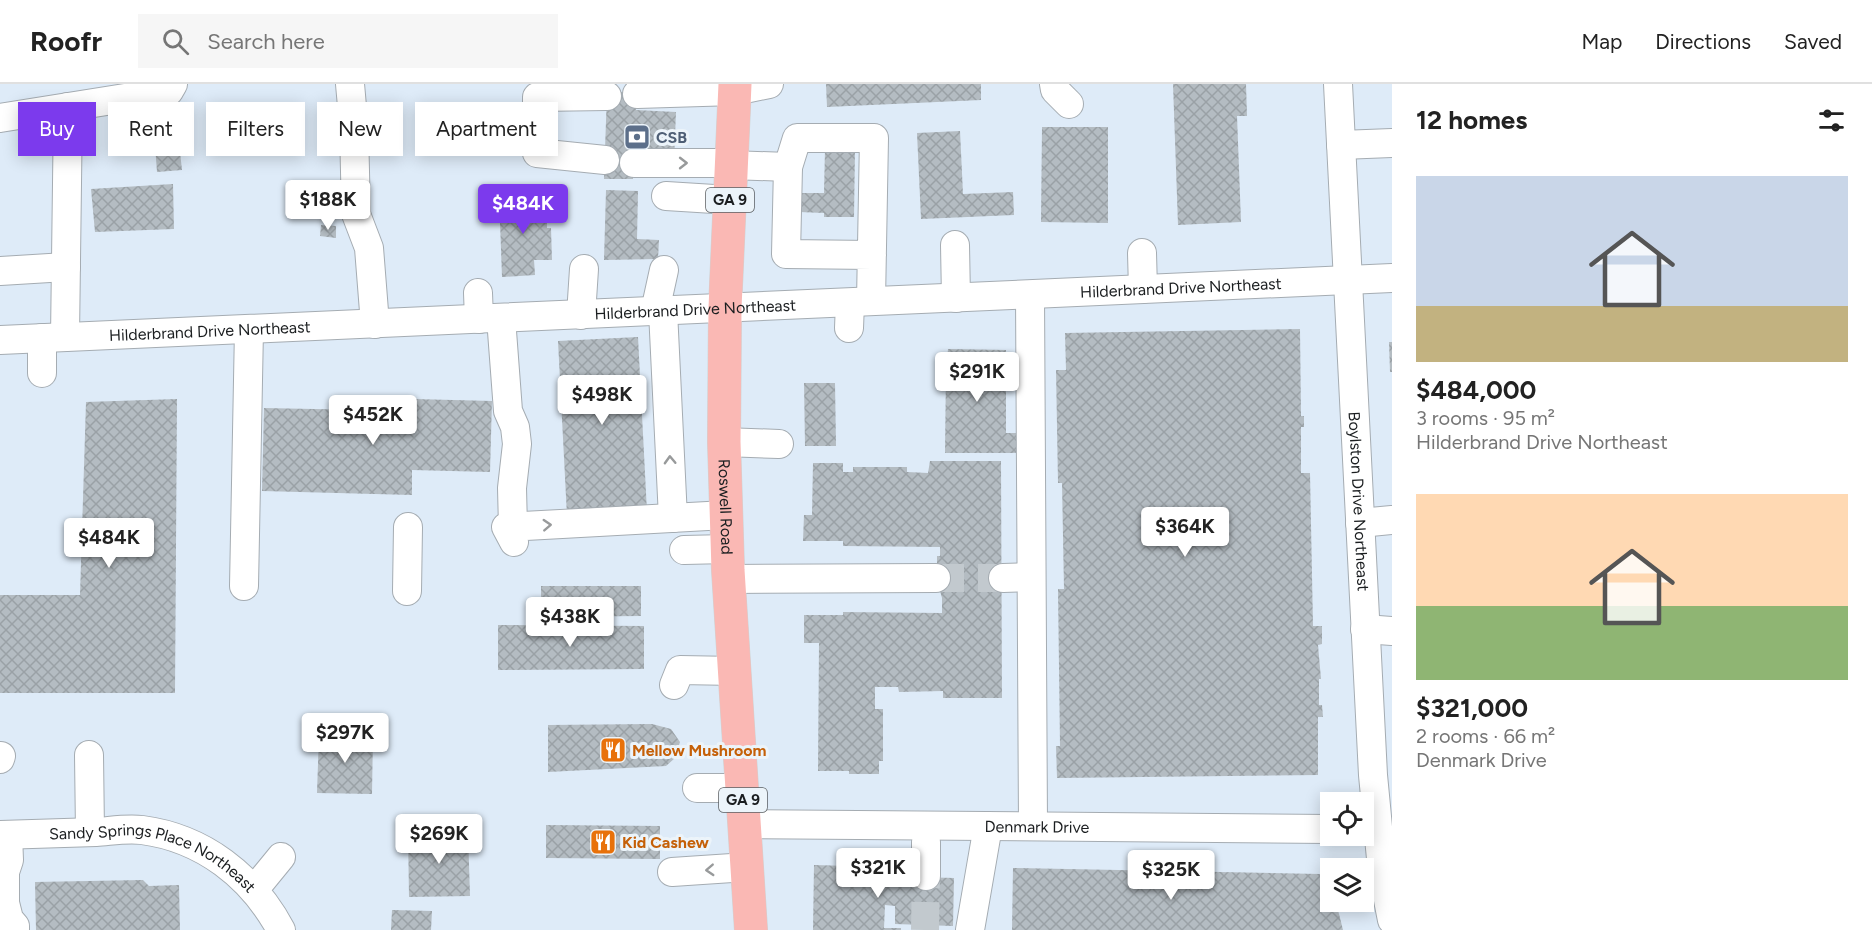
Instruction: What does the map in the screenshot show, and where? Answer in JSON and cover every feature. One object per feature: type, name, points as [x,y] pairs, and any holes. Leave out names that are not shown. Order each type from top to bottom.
[{"type":"main road","name":"Roswell Road","points":[[735,88],[724,308],[724,442],[728,564],[751,930]]},
{"type":"street","points":[[96,103],[169,91],[173,84]]},
{"type":"street","points":[[350,84],[354,129],[356,214],[369,248],[375,324]]},
{"type":"street","points":[[637,94],[769,84]]},
{"type":"street","name":"Boylston Drive Northeast","points":[[1338,84],[1361,532],[1379,630],[1381,731],[1374,800]]},
{"type":"street","points":[[605,160],[537,153],[537,97],[607,96]]},
{"type":"street","points":[[0,118],[18,115]]},
{"type":"street","points":[[857,311],[872,255],[874,138],[797,138],[788,167],[786,254],[872,255]]},
{"type":"street","points":[[1341,145],[1392,143]]},
{"type":"street","points":[[42,373],[53,338],[66,267],[67,156]]},
{"type":"street","points":[[634,163],[788,167]]},
{"type":"street","points":[[666,196],[730,200]]},
{"type":"street","points":[[955,245],[956,298]]},
{"type":"street","points":[[1142,253],[1143,290]]},
{"type":"street","points":[[0,271],[66,267]]},
{"type":"street","points":[[581,315],[584,269]]},
{"type":"street","points":[[664,270],[659,311],[672,518]]},
{"type":"street","name":"Hilderbrand Drive Northeast","points":[[0,340],[375,324],[419,309],[581,315],[724,308],[857,311],[956,298],[1392,278]]},
{"type":"street","points":[[1030,294],[1017,577],[1033,826]]},
{"type":"street","points":[[486,310],[508,411],[515,427],[517,444],[512,488],[514,534],[672,518],[726,515]]},
{"type":"street","points":[[244,586],[249,329]]},
{"type":"street","points":[[724,442],[779,444]]},
{"type":"street","points":[[1361,532],[1392,520]]},
{"type":"street","points":[[407,591],[408,527]]},
{"type":"street","points":[[1361,532],[1392,540]]},
{"type":"street","points":[[684,550],[728,564],[936,578]]},
{"type":"street","points":[[674,685],[680,670],[735,670]]},
{"type":"street","points":[[89,755],[90,832]]},
{"type":"street","points":[[697,788],[742,788]]},
{"type":"street","name":"Denmark Drive","points":[[745,824],[1320,829]]},
{"type":"street","points":[[970,930],[988,826]]},
{"type":"street","name":"Sandy Springs Place Northeast","points":[[6,843],[90,832],[140,830],[176,838],[204,850],[232,868],[254,890],[271,912],[280,930]]},
{"type":"street","name":"Boylston Drive Northeast","points":[[1374,841],[1390,903]]},
{"type":"street","points":[[926,842],[926,876]]},
{"type":"street","points":[[6,843],[21,888],[22,916],[15,928]]},
{"type":"street","points":[[254,890],[281,857]]},
{"type":"street","points":[[672,872],[747,867]]},
{"type":"shaded area","points":[[0,84],[1392,84],[1392,930],[0,930]]},
{"type":"building","points":[[826,84],[981,84],[981,100],[827,107]]},
{"type":"building","points":[[1173,84],[1246,84],[1247,116],[1237,116],[1241,222],[1178,225]]},
{"type":"building","points":[[607,92],[637,92],[636,110],[676,112],[674,160],[634,158],[633,179],[604,179]]},
{"type":"building","points":[[1042,127],[1108,127],[1108,223],[1041,222]]},
{"type":"building","points":[[960,131],[963,194],[1013,192],[1014,215],[921,219],[917,133]]},
{"type":"building","points":[[825,149],[855,149],[854,217],[824,217],[824,213],[799,212],[800,193],[824,193]]},
{"type":"building","points":[[156,156],[180,156],[182,170],[157,172]]},
{"type":"building","points":[[173,184],[174,229],[95,232],[91,189]]},
{"type":"building","points":[[606,190],[638,191],[637,239],[659,240],[658,259],[604,260]]},
{"type":"building","points":[[499,194],[516,194],[516,200],[546,198],[547,228],[551,228],[552,260],[534,260],[535,275],[502,277]]},
{"type":"building","points":[[321,225],[336,226],[336,238],[320,236]]},
{"type":"building","points":[[1300,329],[1301,416],[1304,416],[1304,427],[1301,427],[1301,473],[1310,473],[1313,626],[1322,626],[1322,644],[1318,645],[1321,679],[1319,679],[1319,705],[1322,705],[1323,717],[1318,717],[1318,775],[1057,778],[1056,746],[1060,746],[1058,589],[1064,589],[1062,483],[1058,483],[1056,370],[1066,370],[1065,333]]},
{"type":"building","points":[[638,337],[647,512],[567,516],[558,341]]},
{"type":"building","points":[[1389,342],[1392,342],[1392,372],[1390,372]]},
{"type":"building","points":[[948,349],[1006,350],[1006,433],[1019,433],[1019,453],[945,453]]},
{"type":"building","points":[[804,383],[835,383],[836,446],[805,446]]},
{"type":"building","points":[[177,399],[175,693],[0,693],[0,595],[80,595],[86,402]]},
{"type":"building","points":[[414,399],[492,401],[490,472],[412,470],[412,495],[262,491],[264,408],[414,411]]},
{"type":"building","points":[[930,461],[1001,461],[1002,698],[943,698],[943,691],[899,692],[898,687],[875,687],[875,709],[883,709],[883,761],[879,761],[879,774],[818,771],[819,643],[804,643],[804,615],[843,615],[843,612],[942,613],[942,598],[937,580],[937,556],[940,556],[940,547],[843,546],[843,541],[803,541],[804,515],[812,515],[813,463],[843,463],[843,472],[853,472],[853,467],[907,467],[907,472],[928,473]]},
{"type":"building","points":[[541,586],[641,586],[641,616],[541,617]]},
{"type":"building","points":[[498,625],[644,626],[644,669],[498,670]]},
{"type":"building","name":"Mellow Mushroom","points":[[652,724],[671,729],[680,742],[675,758],[666,766],[548,772],[548,725]]},
{"type":"building","points":[[319,734],[373,735],[372,794],[317,793]]},
{"type":"building","name":"Kid Cashew","points":[[546,825],[660,826],[660,859],[546,858]]},
{"type":"building","points":[[468,833],[470,896],[409,897],[408,834]]},
{"type":"building","points":[[814,865],[885,867],[885,876],[954,878],[953,926],[895,924],[895,906],[885,905],[884,928],[901,928],[901,930],[813,930]]},
{"type":"building","points":[[1013,868],[1320,874],[1320,912],[1338,912],[1343,930],[1012,930]]},
{"type":"building","points":[[143,880],[149,886],[179,885],[180,930],[36,930],[35,882]]},
{"type":"building","points":[[392,910],[432,911],[431,930],[391,930]]},
{"type":"tunnel","points":[[936,578],[1003,578]]},
{"type":"tunnel","points":[[925,930],[926,876]]},
{"type":"place","name":"CSB","points":[[637,137]]},
{"type":"place","name":"Mellow Mushroom","points":[[613,750]]},
{"type":"place","name":"Kid Cashew","points":[[603,842]]}]
